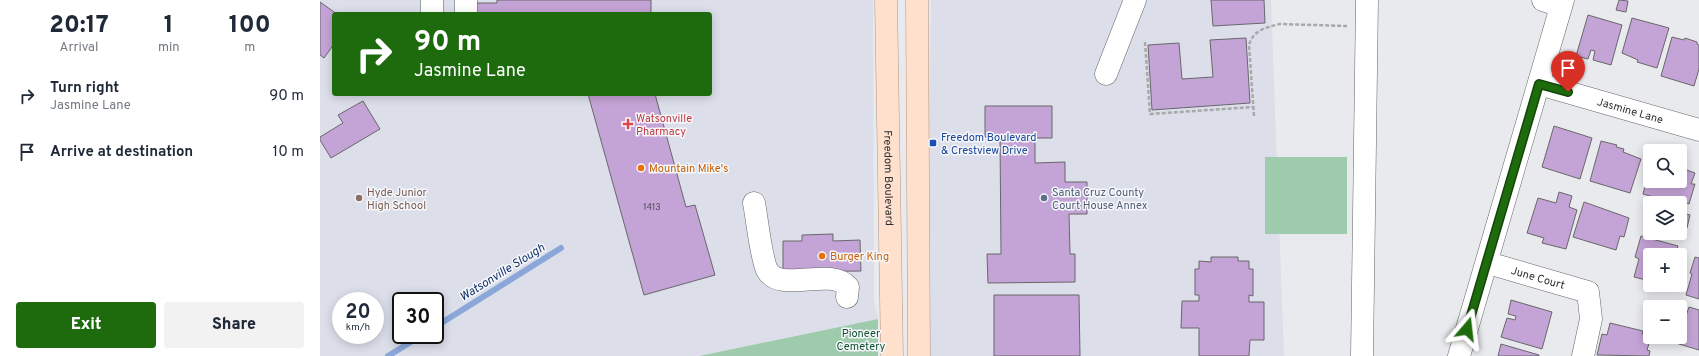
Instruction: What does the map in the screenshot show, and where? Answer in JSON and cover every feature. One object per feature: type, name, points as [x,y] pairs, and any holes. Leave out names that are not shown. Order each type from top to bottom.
[{"type":"main road","name":"Freedom Boulevard","points":[[886,0],[892,356]]},
{"type":"main road","points":[[917,0],[919,356]]},
{"type":"street","points":[[432,0],[432,12]]},
{"type":"street","points":[[466,0],[466,12]]},
{"type":"street","points":[[1106,74],[1135,0]]},
{"type":"street","points":[[1362,356],[1367,0]]},
{"type":"street","points":[[1459,356],[1488,263],[1539,84],[1556,2]]},
{"type":"street","name":"Jasmine Lane","points":[[1539,84],[1699,130]]},
{"type":"street","points":[[754,203],[765,266],[772,276],[781,279],[840,281],[848,287],[847,297]]},
{"type":"street","name":"June Court","points":[[1488,263],[1588,292],[1591,319],[1583,356]]},
{"type":"path","points":[[1254,116],[1249,44],[1251,38],[1257,32],[1269,26],[1280,24],[1366,26]]},
{"type":"path","points":[[1145,42],[1150,114],[1253,107]]},
{"type":"shaded area","points":[[320,0],[873,0],[874,301],[878,319],[699,356],[320,356]]},
{"type":"shaded area","points":[[931,0],[1271,0],[1284,356],[923,356]]},
{"type":"green space","points":[[1265,157],[1347,157],[1347,234],[1265,234]]},
{"type":"green space","name":"Pioneer Cemetery","points":[[878,319],[878,356],[699,356]]},
{"type":"building","points":[[497,0],[651,0],[651,12],[475,12],[475,3],[497,3]]},
{"type":"building","points":[[1211,0],[1264,0],[1265,23],[1213,26]]},
{"type":"building","points":[[1619,0],[1628,1],[1626,12],[1616,10]]},
{"type":"building","points":[[320,2],[334,12],[332,12],[332,47],[324,58],[320,55]]},
{"type":"building","points":[[1588,15],[1622,25],[1611,65],[1593,60],[1595,51],[1591,50],[1588,59],[1576,56]]},
{"type":"building","points":[[1632,18],[1669,28],[1657,68],[1637,62],[1638,60],[1622,53]]},
{"type":"building","points":[[1672,37],[1684,40],[1685,38],[1697,42],[1699,45],[1699,69],[1694,86],[1661,76]]},
{"type":"building","points":[[1246,38],[1250,103],[1152,110],[1148,45],[1179,43],[1182,79],[1213,77],[1210,40]]},
{"type":"building","points":[[589,96],[656,96],[686,207],[695,205],[715,275],[644,295]]},
{"type":"building","points":[[363,101],[380,129],[331,158],[320,140],[320,137],[343,123],[338,115]]},
{"type":"building","name":"Santa Cruz County Court House Annex","points":[[985,106],[1052,106],[1052,138],[1035,138],[1035,163],[1065,162],[1065,182],[1087,182],[1087,214],[1069,214],[1070,254],[1075,254],[1075,282],[988,283],[987,254],[1001,254],[1000,137],[985,137]]},
{"type":"building","points":[[1554,126],[1592,138],[1580,179],[1542,167]]},
{"type":"building","points":[[1601,141],[1617,145],[1616,147],[1624,149],[1623,152],[1641,159],[1630,193],[1590,181]]},
{"type":"building","points":[[1687,170],[1695,173],[1691,184],[1695,184],[1689,204],[1687,203],[1687,196],[1650,196],[1643,194],[1645,188],[1687,188]]},
{"type":"building","points":[[1559,192],[1572,196],[1569,207],[1577,210],[1566,249],[1542,243],[1544,238],[1527,233],[1538,198],[1556,203]]},
{"type":"building","points":[[1584,202],[1629,218],[1624,237],[1620,236],[1616,250],[1573,237]]},
{"type":"building","points":[[1687,214],[1690,215],[1687,228]]},
{"type":"building","name":"Burger King","points":[[833,234],[833,241],[860,240],[861,271],[783,272],[783,241],[802,241],[802,235]]},
{"type":"building","points":[[1641,236],[1643,237],[1643,240],[1656,240],[1678,246],[1677,248],[1643,248],[1643,279],[1634,277],[1639,259],[1635,257]]},
{"type":"building","points":[[1211,257],[1238,257],[1238,261],[1249,261],[1249,269],[1253,269],[1253,296],[1249,295],[1249,302],[1264,302],[1264,340],[1250,340],[1249,356],[1199,356],[1199,328],[1181,328],[1182,301],[1199,301],[1199,295],[1195,295],[1195,269],[1199,269],[1199,261],[1211,262]]},
{"type":"building","points":[[1695,257],[1699,258],[1699,299],[1686,295],[1692,274],[1690,273]]},
{"type":"building","points":[[994,295],[1079,295],[1080,356],[994,356]]},
{"type":"building","points":[[1511,300],[1552,312],[1542,349],[1501,337],[1507,318],[1515,320],[1516,316],[1508,314]]},
{"type":"building","points":[[1689,307],[1699,310],[1699,350],[1679,344],[1687,344],[1687,313]]},
{"type":"building","points":[[1610,323],[1643,331],[1643,344],[1649,344],[1647,350],[1650,351],[1649,356],[1597,355],[1602,334],[1607,335]]},
{"type":"building","points":[[1501,344],[1539,355],[1539,356],[1498,356]]},
{"type":"waterway","name":"Watsonville Slough","points":[[444,321],[561,248]]},
{"type":"waterway","name":"Watsonville Slough","points":[[388,356],[407,344]]},
{"type":"place","name":"Watsonville Pharmacy","points":[[628,124]]},
{"type":"place","name":"Freedom Boulevard & Crestview Drive","points":[[933,143]]},
{"type":"place","name":"Mountain Mike's","points":[[641,168]]},
{"type":"place","name":"Hyde Junior High School","points":[[359,198]]},
{"type":"place","name":"Santa Cruz County Court House Annex","points":[[1044,198]]},
{"type":"place","name":"Burger King","points":[[822,256]]},
{"type":"route","points":[[1467,329],[1488,263],[1539,84],[1568,92]]}]
